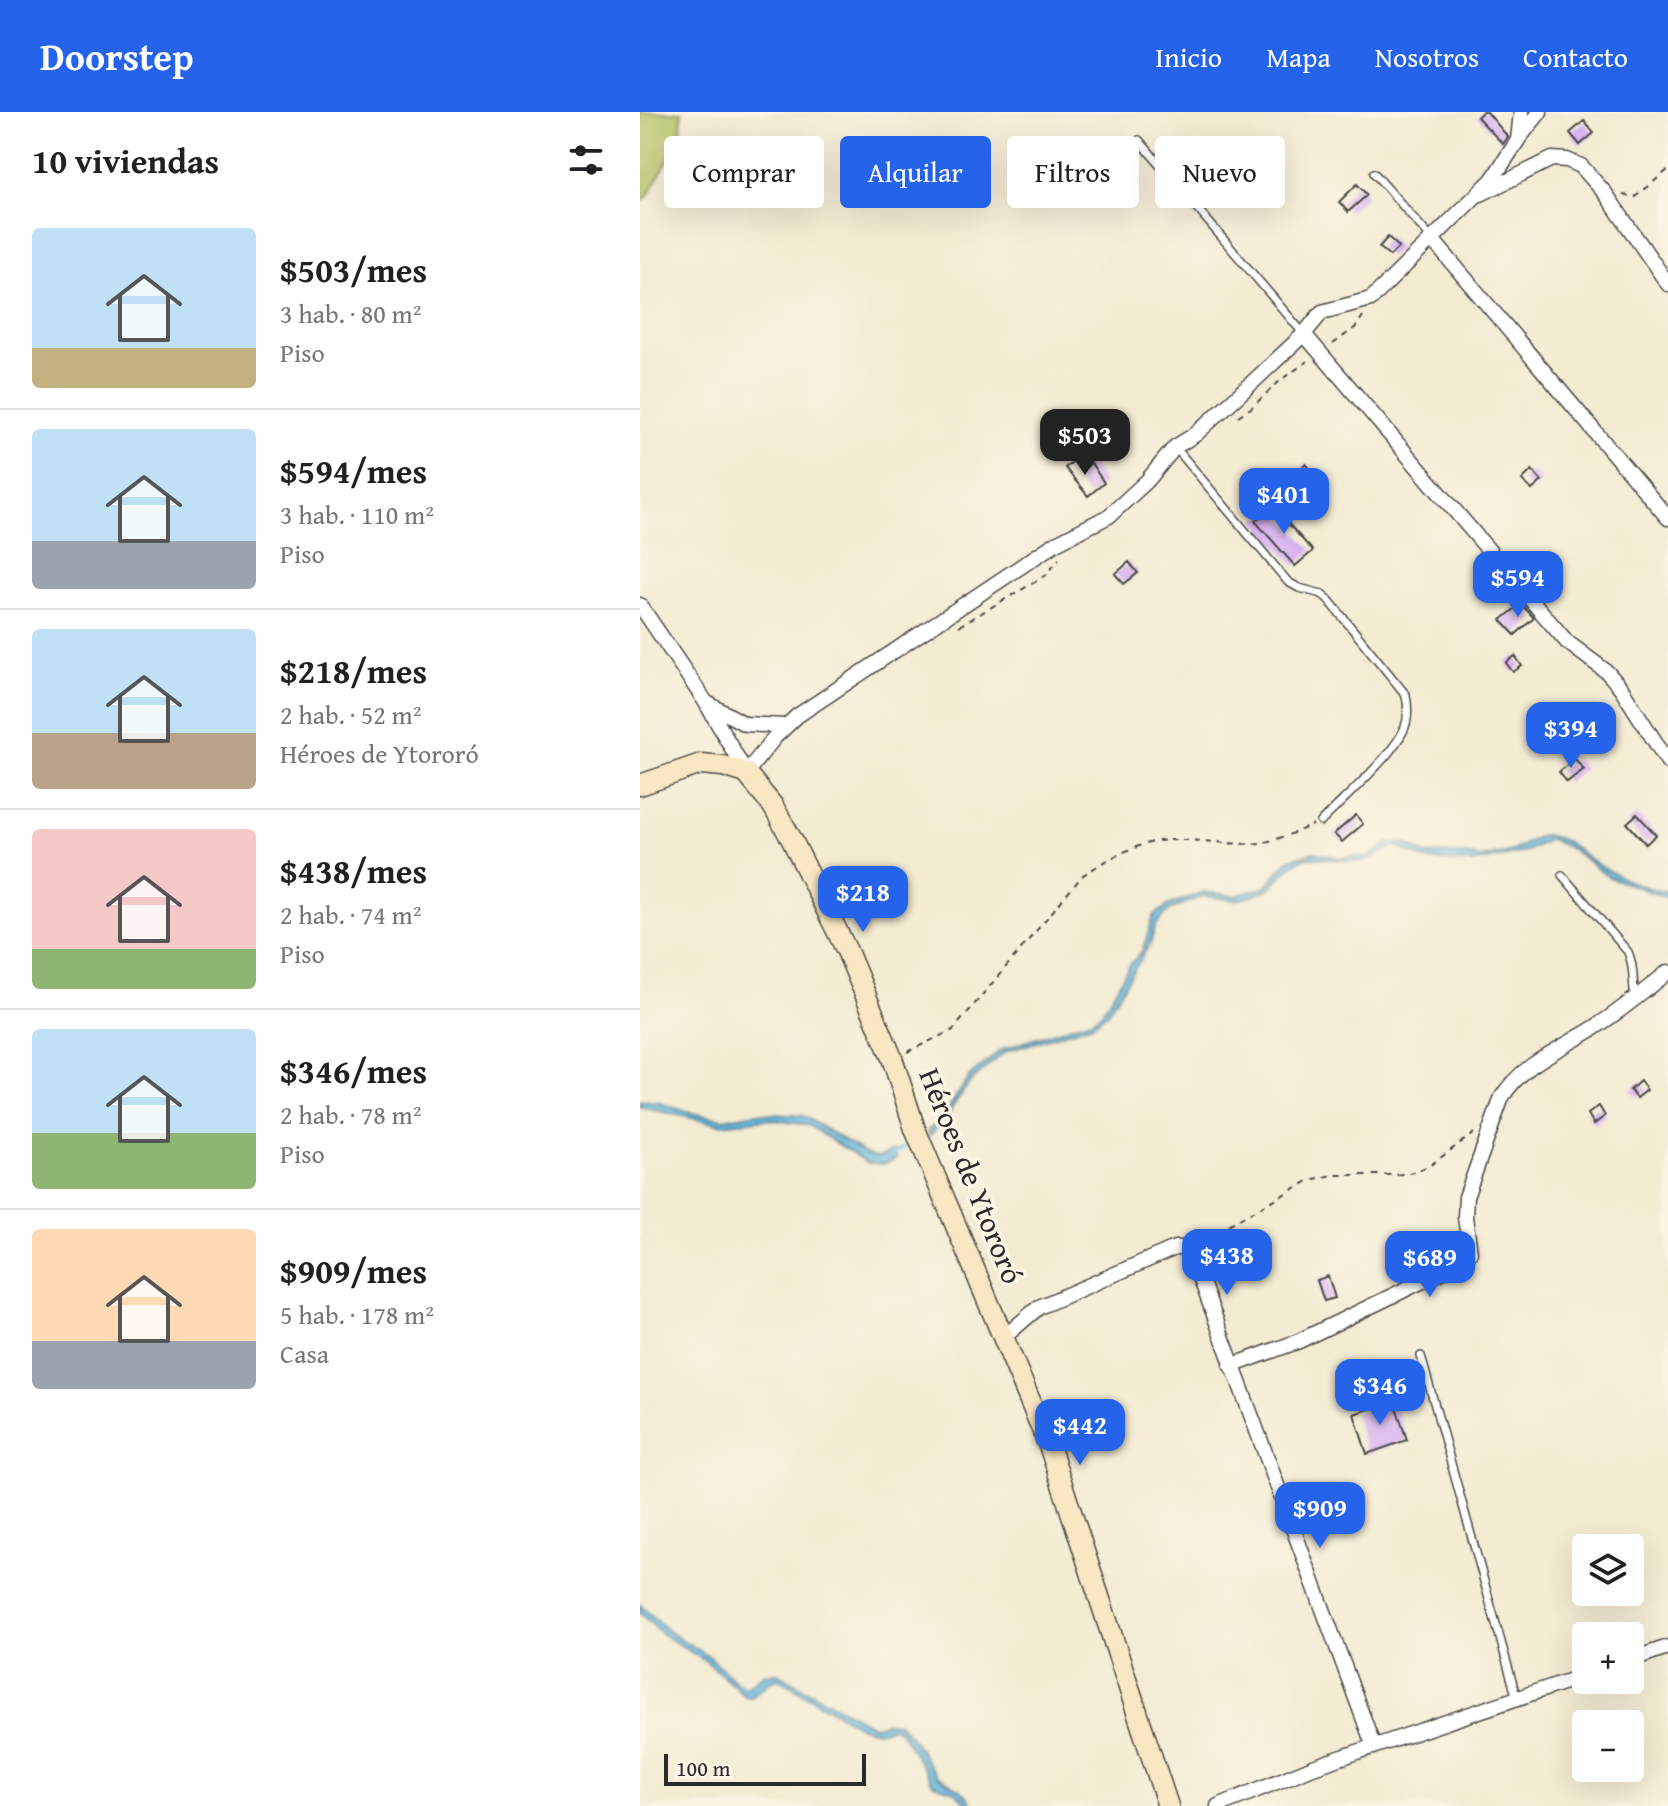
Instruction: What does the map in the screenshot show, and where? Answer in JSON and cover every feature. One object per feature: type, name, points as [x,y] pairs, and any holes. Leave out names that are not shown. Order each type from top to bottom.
[{"type":"main road","points":[[640,785],[701,764],[746,773]]},
{"type":"main road","name":"Héroes de Ytororó","points":[[746,773],[773,806],[792,840],[847,951],[892,1058],[915,1129],[1050,1448],[1168,1806]]},
{"type":"street","points":[[1518,140],[1521,112]]},
{"type":"street","points":[[746,773],[785,726],[1056,543],[1109,516],[1147,481],[1175,447],[1196,434],[1304,334],[1322,312],[1371,299],[1492,180],[1540,112]]},
{"type":"street","points":[[1477,196],[1552,159],[1567,160],[1581,166],[1605,193],[1668,284]]},
{"type":"street","points":[[1431,238],[1668,518]]},
{"type":"street","points":[[1304,334],[1567,642],[1607,672],[1621,688],[1668,762]]},
{"type":"street","name":"Héroes de Ytororó","points":[[640,605],[705,701],[746,773]]},
{"type":"street","points":[[705,701],[745,724],[785,726]]},
{"type":"street","points":[[1231,1366],[1299,1341],[1462,1262],[1470,1252],[1465,1217],[1466,1197],[1502,1097],[1523,1071],[1596,1027],[1663,976],[1668,992]]},
{"type":"street","points":[[1004,1337],[1039,1307],[1175,1248],[1186,1248],[1193,1258],[1374,1747]]},
{"type":"street","points":[[1644,1655],[1668,1647]]},
{"type":"street","points":[[1218,1806],[1313,1767],[1572,1680]]},
{"type":"lane","points":[[1139,140],[1304,334]]},
{"type":"lane","points":[[1374,173],[1431,238]]},
{"type":"lane","points":[[1175,447],[1288,582],[1328,599],[1406,695],[1409,712],[1405,729],[1393,746],[1321,822]]},
{"type":"lane","points":[[1562,875],[1628,952],[1634,966],[1635,997]]},
{"type":"lane","points":[[1421,1356],[1517,1699]]},
{"type":"path","points":[[1605,193],[1635,197],[1668,170]]},
{"type":"path","points":[[1235,418],[1251,408],[1282,379],[1356,327],[1371,299]]},
{"type":"path","points":[[892,1058],[953,1030],[1083,875],[1111,857],[1144,844],[1173,840],[1219,844],[1261,843],[1321,822]]},
{"type":"path","points":[[1186,1248],[1310,1180],[1333,1175],[1415,1172],[1432,1164],[1493,1119]]},
{"type":"green space","points":[[640,112],[682,112],[681,136],[664,136],[664,167],[647,197],[640,203]]},
{"type":"water","points":[[1541,835],[1565,841],[1622,878],[1668,892],[1668,898],[1609,877],[1571,849],[1550,839],[1524,852],[1472,863],[1426,860],[1396,846],[1363,862],[1307,857],[1292,865],[1270,888],[1253,896],[1236,900],[1204,896],[1169,910],[1156,925],[1150,944],[1107,1013],[1093,1024],[1005,1052],[971,1081],[948,1117],[929,1136],[928,1131],[943,1116],[968,1078],[1001,1050],[1093,1019],[1102,1012],[1131,963],[1142,951],[1154,916],[1169,905],[1203,892],[1235,896],[1265,887],[1290,859],[1314,852],[1340,858],[1367,858],[1389,843],[1405,843],[1427,855],[1459,854],[1481,858],[1512,851]]},
{"type":"water","points":[[640,1101],[724,1119],[755,1113],[803,1116],[867,1154],[879,1157],[893,1151],[897,1158],[884,1164],[868,1163],[808,1125],[768,1119],[719,1124],[640,1107]]},
{"type":"water","points":[[640,1605],[668,1631],[711,1658],[745,1687],[764,1674],[777,1673],[873,1726],[898,1723],[911,1737],[936,1776],[960,1789],[975,1806],[968,1806],[955,1791],[933,1784],[900,1731],[893,1727],[877,1731],[861,1727],[777,1678],[747,1697],[707,1662],[662,1634],[640,1613]]},
{"type":"building","points":[[1487,112],[1508,137],[1503,144],[1477,117]]},
{"type":"building","points":[[1584,121],[1594,133],[1580,145],[1570,133]]},
{"type":"building","points":[[1357,184],[1367,195],[1348,212],[1339,202]]},
{"type":"building","points":[[1388,237],[1399,247],[1390,256],[1379,247]]},
{"type":"building","points":[[1076,459],[1084,469],[1091,463],[1104,483],[1088,496],[1065,468]]},
{"type":"building","points":[[1306,464],[1318,478],[1299,493],[1288,480]]},
{"type":"building","points":[[1532,470],[1542,481],[1532,490],[1522,480]]},
{"type":"building","points":[[1272,506],[1313,551],[1295,566],[1255,521]]},
{"type":"building","points":[[1129,562],[1138,573],[1124,584],[1115,574]]},
{"type":"building","points":[[1521,604],[1534,618],[1515,635],[1501,620]]},
{"type":"building","points":[[1515,656],[1522,666],[1513,672],[1506,663]]},
{"type":"building","points":[[1575,759],[1584,769],[1567,782],[1559,772]]},
{"type":"building","points":[[1637,814],[1656,835],[1646,844],[1627,823]]},
{"type":"building","points":[[1356,815],[1363,824],[1342,842],[1334,834]]},
{"type":"building","points":[[1640,1081],[1647,1090],[1637,1098],[1630,1090]]},
{"type":"building","points":[[1599,1106],[1605,1116],[1594,1124],[1588,1114]]},
{"type":"building","points":[[1328,1276],[1335,1298],[1324,1301],[1317,1280]]},
{"type":"building","points":[[1394,1401],[1407,1440],[1367,1454],[1354,1414]]},
{"type":"waterway","points":[[890,1156],[913,1142]]}]
